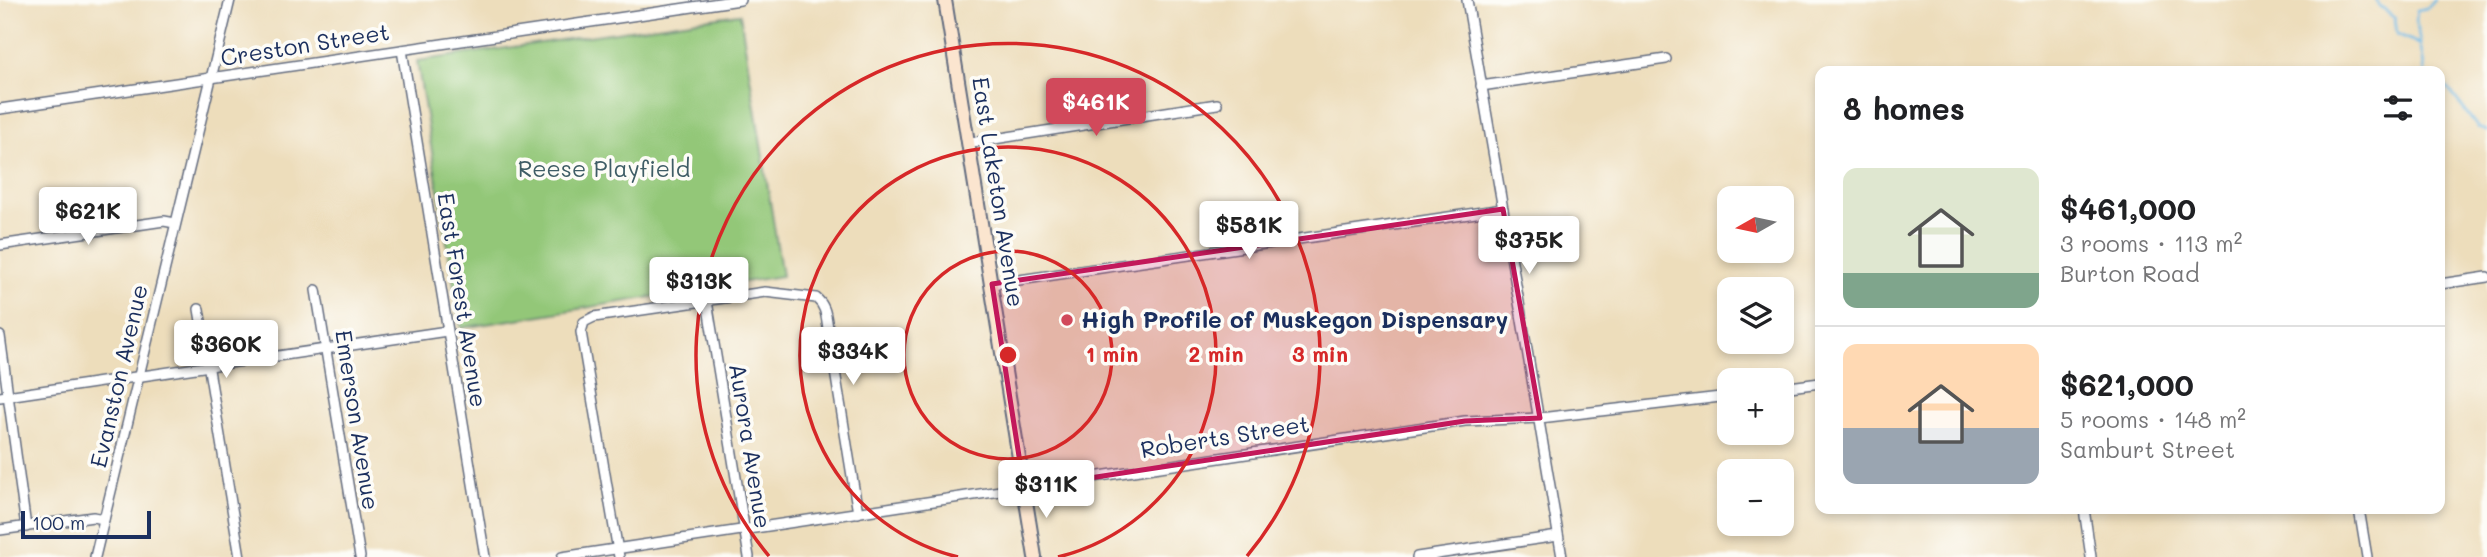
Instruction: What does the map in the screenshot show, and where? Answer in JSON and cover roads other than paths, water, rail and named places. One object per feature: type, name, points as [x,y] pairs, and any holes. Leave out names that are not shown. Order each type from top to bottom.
[{"type":"main road","name":"East Laketon Avenue","points":[[945,0],[1035,557]]},
{"type":"street","name":"Evanston Avenue","points":[[95,557],[230,0]]},
{"type":"street","name":"Creston Street","points":[[0,109],[740,0]]},
{"type":"street","points":[[1467,0],[1562,557]]},
{"type":"street","name":"East Forest Avenue","points":[[401,50],[485,557]]},
{"type":"street","points":[[1481,86],[1666,59]]},
{"type":"street","points":[[969,143],[1217,104]]},
{"type":"street","points":[[992,284],[1503,209]]},
{"type":"street","points":[[0,245],[164,221],[175,223]]},
{"type":"street","points":[[2445,283],[2487,276]]},
{"type":"street","name":"Emerson Avenue","points":[[316,290],[360,557]]},
{"type":"street","points":[[618,553],[581,332],[585,321],[594,317],[765,292],[816,298],[825,308],[858,513]]},
{"type":"street","name":"Aurora Avenue","points":[[707,301],[749,557]]},
{"type":"street","points":[[199,309],[240,557]]},
{"type":"street","points":[[4,396],[447,331]]},
{"type":"street","points":[[0,336],[4,396],[26,527]]},
{"type":"street","points":[[1794,386],[1815,384]]},
{"type":"street","name":"Roberts Street","points":[[562,557],[618,553],[744,530],[1465,421],[1540,418],[1717,397]]},
{"type":"street","points":[[2085,514],[2091,557]]},
{"type":"street","points":[[2360,514],[2367,557]]},
{"type":"street","points":[[0,530],[93,517],[104,519]]},
{"type":"street","points":[[1417,557],[1558,536]]},
{"type":"waterway","points":[[2376,0],[2380,7],[2395,18],[2397,34],[2419,44]]},
{"type":"waterway","points":[[2424,66],[2416,20],[2417,10],[2427,8],[2434,0]]},
{"type":"waterway","points":[[2445,88],[2478,128],[2487,131]]},
{"type":"place","name":"High Profile of Muskegon Dispensary","points":[[1067,320]]},
{"type":"park label","name":"Reese Playfield","points":[[604,169]]}]
